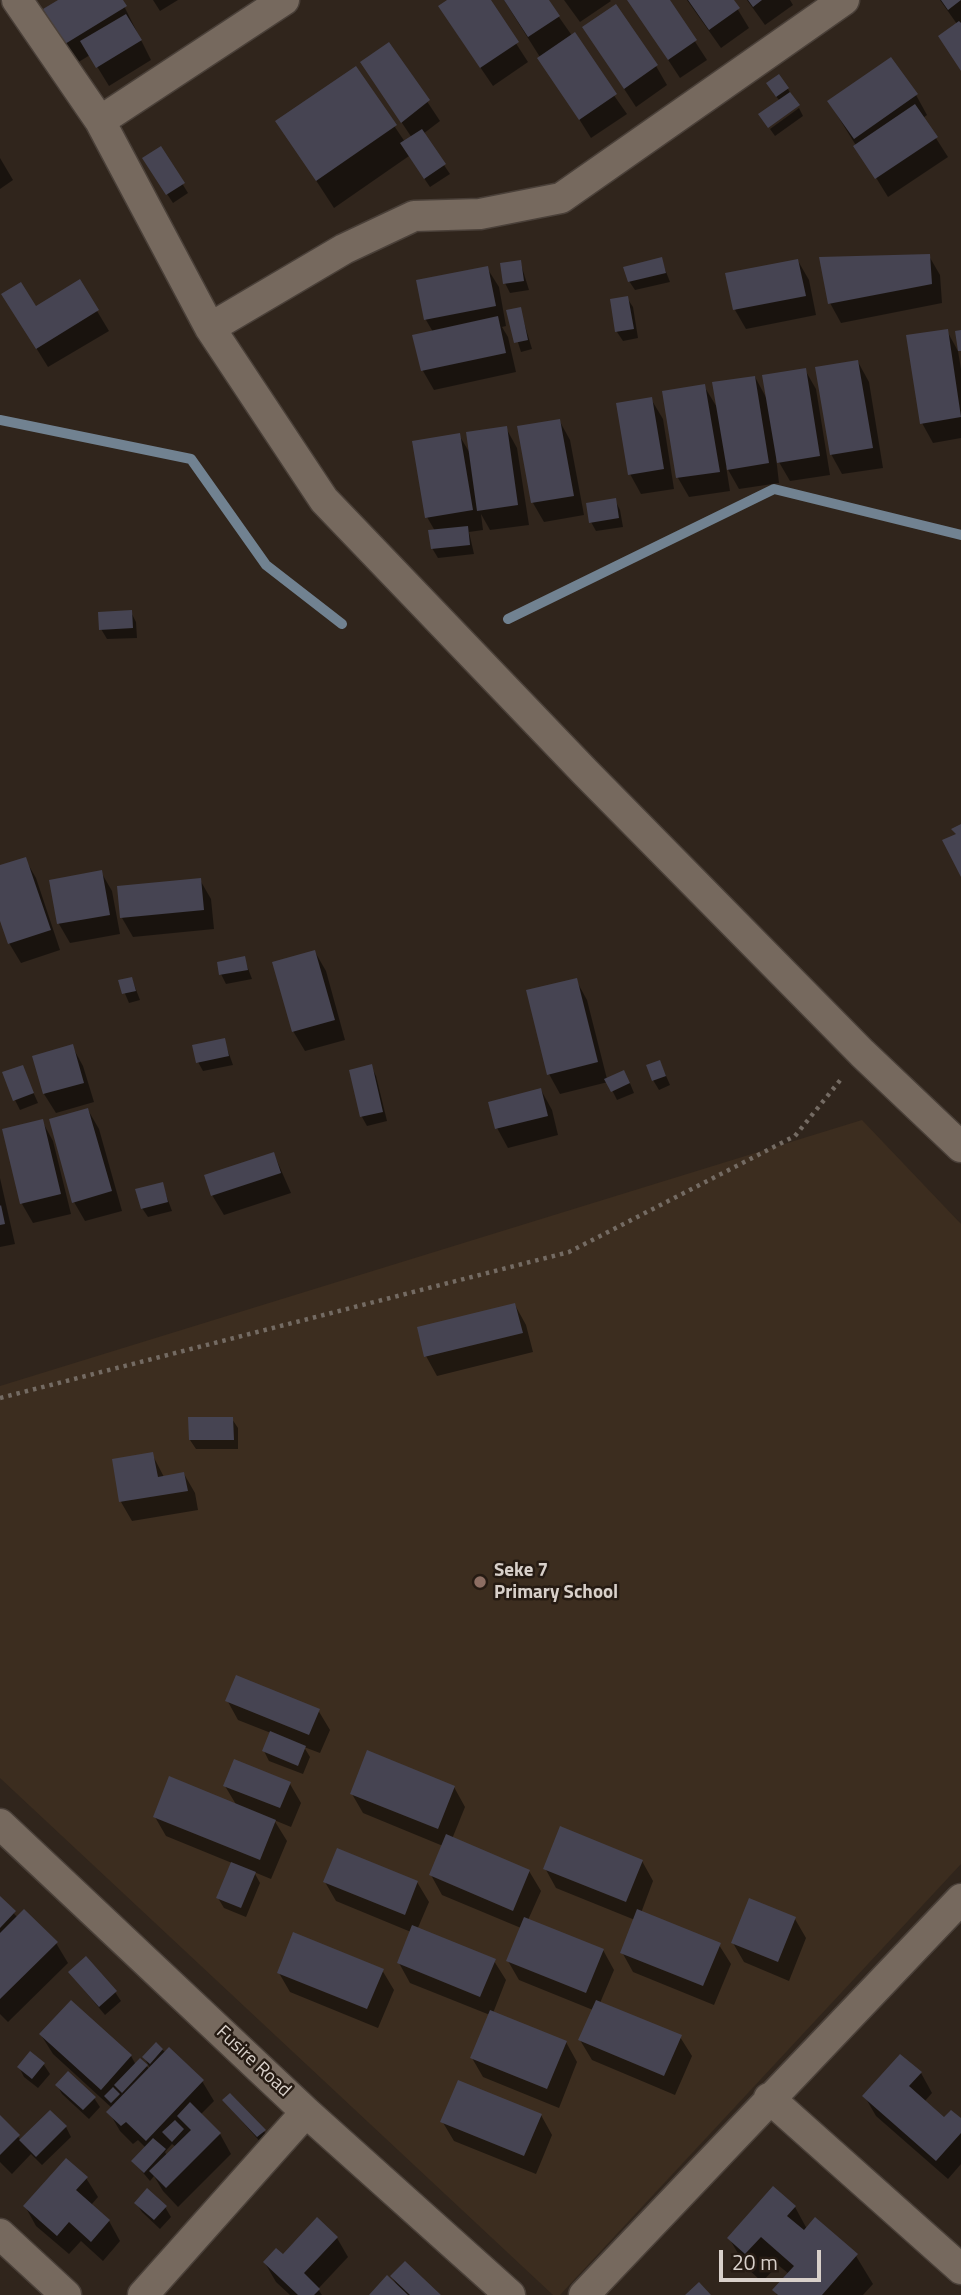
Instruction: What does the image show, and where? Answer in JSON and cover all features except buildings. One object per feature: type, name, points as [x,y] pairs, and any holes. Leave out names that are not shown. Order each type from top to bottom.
[{"type":"street","points":[[17,0],[100,121],[210,328],[324,500],[584,772],[862,1053],[961,1147]]},
{"type":"street","points":[[100,121],[284,0]]},
{"type":"street","points":[[210,328],[344,249],[414,216],[480,214],[561,198],[844,0]]},
{"type":"street","name":"Fusire Road","points":[[0,1824],[306,2112],[510,2295]]},
{"type":"street","points":[[584,2295],[961,1899]]},
{"type":"street","points":[[769,2098],[961,2269]]},
{"type":"street","points":[[143,2295],[306,2112]]},
{"type":"street","points":[[0,2234],[66,2295]]},
{"type":"path","points":[[0,1398],[569,1252],[795,1136],[862,1053]]},
{"type":"shaded area","name":"Seke 7 Primary School","points":[[862,1120],[961,1224],[961,1864],[560,2295],[553,2295],[0,1778],[0,1386]]},
{"type":"waterway","points":[[0,420],[191,459],[266,565],[342,624]]},
{"type":"waterway","points":[[508,619],[774,489],[961,535]]},
{"type":"place","name":"Seke 7 Primary School","points":[[480,1582]]}]
